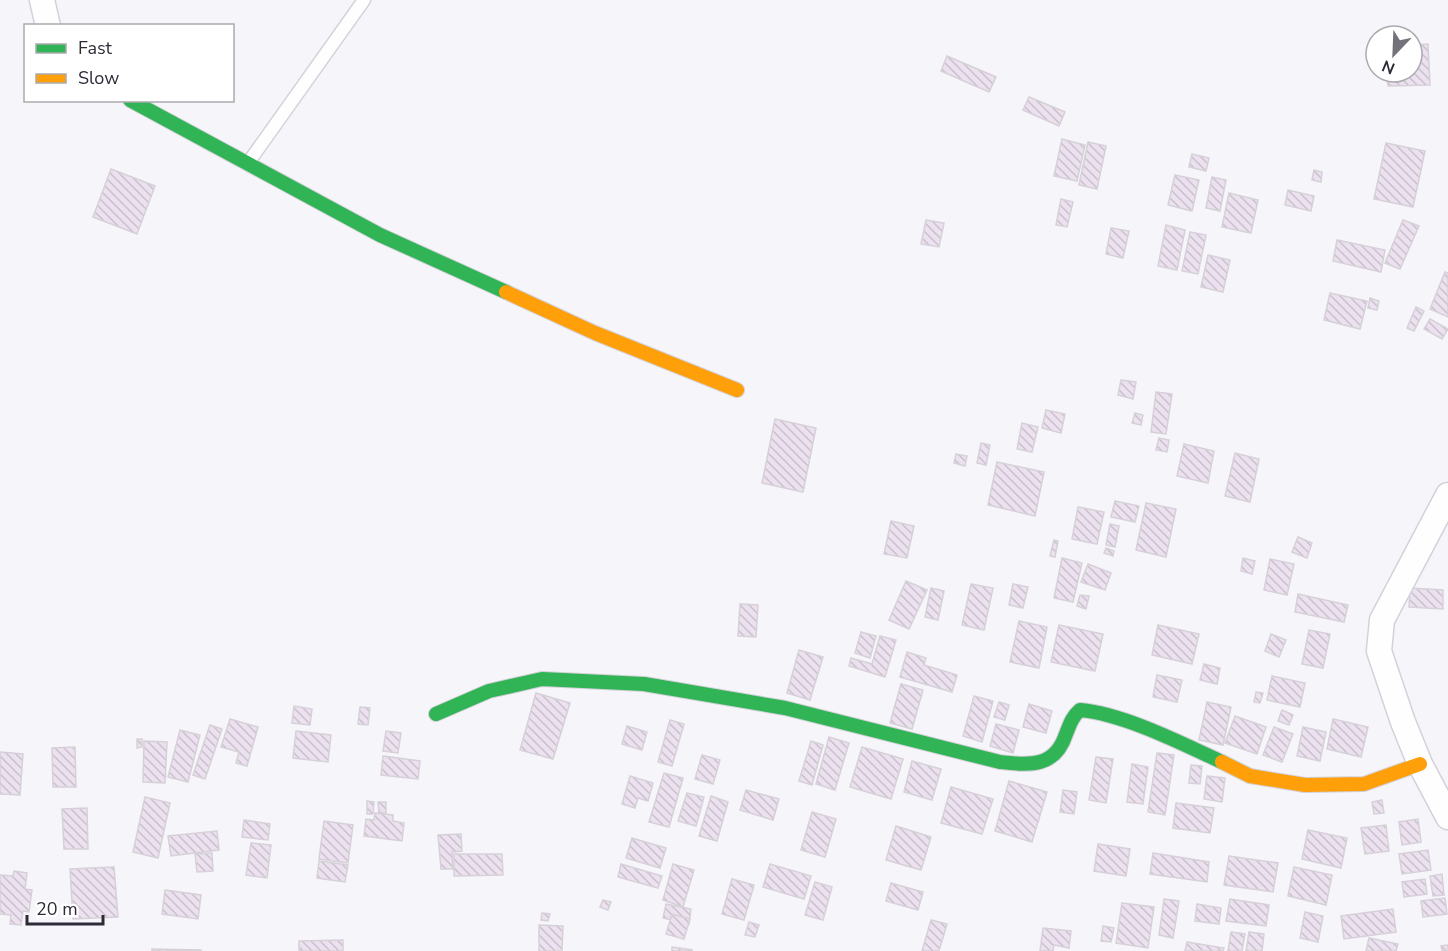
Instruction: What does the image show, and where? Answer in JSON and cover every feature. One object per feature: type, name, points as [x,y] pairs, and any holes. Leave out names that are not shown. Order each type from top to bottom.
[{"type":"street","points":[[42,0],[48,24]]},
{"type":"street","points":[[134,102],[391,240],[595,333],[737,390]]},
{"type":"street","points":[[1448,495],[1382,620],[1379,651],[1420,764],[1448,817]]},
{"type":"street","points":[[436,714],[489,691],[542,679],[621,682],[785,708],[1000,762],[1033,765],[1048,760],[1064,740],[1072,716],[1080,710],[1100,712],[1181,743],[1250,776],[1305,785],[1364,784],[1420,764]]},
{"type":"lane","points":[[248,164],[364,0]]},
{"type":"building","points":[[1424,44],[1428,44],[1430,85],[1388,86],[1388,84],[1424,84]]},
{"type":"building","points":[[947,56],[996,77],[989,92],[941,71]]},
{"type":"building","points":[[1029,97],[1065,112],[1059,126],[1023,110]]},
{"type":"building","points":[[1062,139],[1085,145],[1077,181],[1054,176]]},
{"type":"building","points":[[1088,142],[1106,146],[1097,189],[1079,185]]},
{"type":"building","points":[[1386,143],[1425,151],[1413,207],[1374,199]]},
{"type":"building","points":[[1192,154],[1209,158],[1206,171],[1189,167]]},
{"type":"building","points":[[111,169],[155,186],[137,234],[93,217]]},
{"type":"building","points":[[1314,170],[1322,172],[1321,182],[1312,180]]},
{"type":"building","points":[[1175,175],[1199,180],[1192,211],[1168,205]]},
{"type":"building","points":[[1212,177],[1226,180],[1220,211],[1206,208]]},
{"type":"building","points":[[1288,190],[1314,196],[1311,211],[1285,205]]},
{"type":"building","points":[[1229,193],[1258,200],[1251,233],[1222,227]]},
{"type":"building","points":[[1061,199],[1073,202],[1067,227],[1056,225]]},
{"type":"building","points":[[926,220],[944,223],[939,247],[921,244]]},
{"type":"building","points":[[1403,220],[1419,226],[1400,269],[1385,263]]},
{"type":"building","points":[[1166,225],[1185,230],[1177,270],[1158,266]]},
{"type":"building","points":[[1111,228],[1129,231],[1123,258],[1106,254]]},
{"type":"building","points":[[1190,232],[1206,235],[1198,274],[1182,271]]},
{"type":"building","points":[[1337,240],[1385,250],[1381,272],[1333,261]]},
{"type":"building","points":[[1208,255],[1230,260],[1223,292],[1201,287]]},
{"type":"building","points":[[1445,272],[1448,273],[1448,317],[1430,309]]},
{"type":"building","points":[[1330,293],[1367,301],[1360,329],[1324,320]]},
{"type":"building","points":[[1370,298],[1379,301],[1377,310],[1368,308]]},
{"type":"building","points":[[1416,307],[1424,311],[1414,331],[1407,328]]},
{"type":"building","points":[[1430,319],[1448,329],[1442,339],[1424,329]]},
{"type":"building","points":[[1121,380],[1136,382],[1133,399],[1118,395]]},
{"type":"building","points":[[1156,392],[1172,394],[1166,434],[1151,432]]},
{"type":"building","points":[[1046,410],[1065,414],[1061,433],[1042,428]]},
{"type":"building","points":[[1135,413],[1143,415],[1141,425],[1132,423]]},
{"type":"building","points":[[775,419],[816,428],[803,492],[762,483]]},
{"type":"building","points":[[1022,423],[1038,427],[1032,452],[1017,449]]},
{"type":"building","points":[[1159,438],[1169,440],[1167,452],[1156,450]]},
{"type":"building","points":[[981,443],[990,445],[986,465],[977,463]]},
{"type":"building","points":[[1184,444],[1214,451],[1208,483],[1177,476]]},
{"type":"building","points":[[1235,453],[1259,459],[1250,502],[1225,496]]},
{"type":"building","points":[[956,454],[967,456],[965,466],[954,463]]},
{"type":"building","points":[[997,462],[1044,472],[1035,516],[988,505]]},
{"type":"building","points":[[1115,501],[1139,506],[1135,522],[1111,517]]},
{"type":"building","points":[[1146,503],[1176,509],[1166,557],[1136,550]]},
{"type":"building","points":[[1078,507],[1104,512],[1097,544],[1072,539]]},
{"type":"building","points":[[891,521],[914,526],[907,558],[884,554]]},
{"type":"building","points":[[1110,524],[1119,526],[1115,547],[1106,545]]},
{"type":"building","points":[[1298,537],[1312,543],[1307,558],[1292,552]]},
{"type":"building","points":[[1054,540],[1058,541],[1055,557],[1050,556]]},
{"type":"building","points":[[1106,548],[1114,551],[1113,556],[1104,553]]},
{"type":"building","points":[[1062,558],[1082,563],[1073,602],[1054,598]]},
{"type":"building","points":[[1243,558],[1255,561],[1252,574],[1241,571]]},
{"type":"building","points":[[1270,559],[1294,564],[1287,595],[1264,590]]},
{"type":"building","points":[[1088,564],[1111,573],[1105,590],[1081,582]]},
{"type":"building","points":[[906,581],[927,590],[909,629],[889,620]]},
{"type":"building","points":[[971,584],[993,588],[984,630],[962,625]]},
{"type":"building","points":[[1013,584],[1028,587],[1023,608],[1009,605]]},
{"type":"building","points":[[931,588],[944,591],[938,620],[925,617]]},
{"type":"building","points":[[1410,588],[1443,590],[1443,609],[1409,607]]},
{"type":"building","points":[[1298,594],[1348,605],[1344,622],[1295,612]]},
{"type":"building","points":[[1080,595],[1089,596],[1086,609],[1077,606]]},
{"type":"building","points":[[740,604],[758,605],[756,637],[738,636]]},
{"type":"building","points":[[1019,621],[1047,627],[1039,668],[1010,662]]},
{"type":"building","points":[[1059,625],[1103,634],[1095,671],[1051,662]]},
{"type":"building","points":[[1158,625],[1199,634],[1192,664],[1152,655]]},
{"type":"building","points":[[1309,630],[1330,634],[1323,668],[1302,664]]},
{"type":"building","points":[[861,632],[876,636],[870,658],[855,653]]},
{"type":"building","points":[[1271,634],[1286,640],[1279,657],[1265,651]]},
{"type":"building","points":[[880,636],[896,640],[885,677],[849,666],[851,658],[872,664]]},
{"type":"building","points":[[799,650],[823,657],[810,700],[787,693]]},
{"type":"building","points":[[907,652],[926,658],[924,665],[957,675],[952,692],[900,677]]},
{"type":"building","points":[[1204,664],[1220,668],[1217,684],[1200,680]]},
{"type":"building","points":[[1157,675],[1182,680],[1177,702],[1153,697]]},
{"type":"building","points":[[1272,676],[1305,683],[1300,707],[1267,700]]},
{"type":"building","points":[[901,684],[923,690],[912,729],[890,723]]},
{"type":"building","points":[[1256,692],[1263,693],[1260,703],[1254,702]]},
{"type":"building","points":[[536,693],[570,703],[553,759],[520,750]]},
{"type":"building","points":[[974,696],[993,701],[982,742],[963,736]]},
{"type":"building","points":[[999,702],[1009,705],[1005,720],[994,717]]},
{"type":"building","points":[[1207,702],[1231,707],[1223,745],[1199,740]]},
{"type":"building","points":[[1029,704],[1052,711],[1046,733],[1023,727]]},
{"type":"building","points":[[294,706],[312,709],[310,725],[292,723]]},
{"type":"building","points":[[360,707],[370,708],[368,725],[358,724]]},
{"type":"building","points":[[1282,710],[1293,715],[1289,725],[1278,721]]},
{"type":"building","points":[[1235,716],[1266,727],[1257,754],[1225,743]]},
{"type":"building","points":[[230,719],[258,727],[247,766],[236,763],[239,752],[221,747]]},
{"type":"building","points":[[1333,719],[1368,727],[1361,757],[1327,749]]},
{"type":"building","points":[[670,720],[684,724],[672,766],[658,762]]},
{"type":"building","points":[[996,724],[1019,730],[1013,753],[990,746]]},
{"type":"building","points":[[210,725],[222,729],[205,779],[193,775]]},
{"type":"building","points":[[627,726],[647,732],[642,750],[622,744]]},
{"type":"building","points":[[1274,727],[1293,734],[1282,762],[1263,755]]},
{"type":"building","points":[[1303,727],[1326,732],[1320,761],[1297,756]]},
{"type":"building","points":[[180,730],[200,735],[188,782],[168,777]]},
{"type":"building","points":[[296,731],[331,735],[328,762],[293,758]]},
{"type":"building","points":[[386,731],[401,733],[398,753],[383,751]]},
{"type":"building","points":[[829,737],[849,743],[835,790],[816,784]]},
{"type":"building","points":[[137,739],[142,739],[142,747],[137,748]]},
{"type":"building","points":[[144,741],[167,742],[165,783],[143,782]]},
{"type":"building","points":[[811,741],[823,745],[812,785],[799,781]]},
{"type":"building","points":[[75,747],[76,787],[53,787],[52,748]]},
{"type":"building","points":[[862,747],[903,759],[891,799],[850,787]]},
{"type":"building","points":[[0,752],[23,754],[20,795],[0,794]]},
{"type":"building","points":[[1157,753],[1174,755],[1165,815],[1148,812]]},
{"type":"building","points":[[702,755],[720,760],[713,784],[695,779]]},
{"type":"building","points":[[383,756],[420,761],[418,779],[381,775]]},
{"type":"building","points":[[1096,757],[1113,759],[1106,803],[1089,800]]},
{"type":"building","points":[[912,761],[941,769],[932,800],[904,792]]},
{"type":"building","points":[[1132,764],[1148,767],[1143,804],[1127,802]]},
{"type":"building","points":[[1191,765],[1202,766],[1200,784],[1189,783]]},
{"type":"building","points":[[664,773],[683,778],[669,827],[649,822]]},
{"type":"building","points":[[630,776],[653,783],[648,801],[638,798],[635,808],[622,804]]},
{"type":"building","points":[[1207,776],[1225,778],[1222,802],[1204,799]]},
{"type":"building","points":[[1009,781],[1047,792],[1032,842],[995,831]]},
{"type":"building","points":[[951,787],[993,799],[982,834],[941,823]]},
{"type":"building","points":[[746,790],[779,799],[773,820],[740,810]]},
{"type":"building","points":[[1063,790],[1077,792],[1074,814],[1060,812]]},
{"type":"building","points":[[687,793],[704,797],[696,826],[678,821]]},
{"type":"building","points":[[711,796],[728,802],[717,841],[699,836]]},
{"type":"building","points":[[145,797],[170,803],[158,858],[133,852]]},
{"type":"building","points":[[1382,800],[1384,813],[1374,814],[1372,802]]},
{"type":"building","points":[[367,801],[374,802],[373,814],[367,814]]},
{"type":"building","points":[[378,802],[386,802],[386,813],[379,813]]},
{"type":"building","points":[[1176,803],[1214,808],[1210,833],[1173,828]]},
{"type":"building","points":[[87,808],[88,849],[64,849],[62,809]]},
{"type":"building","points":[[812,812],[836,819],[825,857],[801,850]]},
{"type":"building","points":[[375,813],[393,815],[393,821],[404,823],[402,841],[364,836],[366,819],[374,820]]},
{"type":"building","points":[[1418,819],[1421,842],[1402,845],[1399,822]]},
{"type":"building","points":[[244,820],[270,824],[268,840],[242,837]]},
{"type":"building","points":[[324,821],[353,825],[348,863],[319,859]]},
{"type":"building","points":[[1386,825],[1389,851],[1365,854],[1361,828]]},
{"type":"building","points":[[896,826],[931,837],[921,870],[886,860]]},
{"type":"building","points":[[1308,830],[1347,838],[1341,868],[1302,859]]},
{"type":"building","points":[[217,831],[219,850],[171,856],[168,836]]},
{"type":"building","points":[[461,834],[462,851],[452,852],[453,869],[441,869],[438,835]]},
{"type":"building","points":[[632,838],[666,848],[660,868],[626,858]]},
{"type":"building","points":[[251,843],[271,845],[267,878],[246,875]]},
{"type":"building","points":[[1098,844],[1130,849],[1126,876],[1094,871]]},
{"type":"building","points":[[1428,850],[1431,870],[1402,874],[1399,854]]},
{"type":"building","points":[[212,853],[213,871],[197,872],[195,854]]},
{"type":"building","points":[[1153,853],[1209,862],[1207,882],[1150,874]]},
{"type":"building","points":[[454,854],[502,854],[503,875],[454,876]]},
{"type":"building","points":[[1229,856],[1278,863],[1273,892],[1224,885]]},
{"type":"building","points":[[319,861],[348,865],[345,882],[317,878]]},
{"type":"building","points":[[621,864],[662,876],[658,888],[618,877]]},
{"type":"building","points":[[673,864],[694,870],[683,907],[663,900]]},
{"type":"building","points":[[770,864],[811,876],[804,899],[763,887]]},
{"type":"building","points":[[114,867],[118,917],[73,919],[70,869]]},
{"type":"building","points":[[1294,867],[1332,875],[1326,905],[1288,896]]},
{"type":"building","points":[[14,871],[27,873],[25,889],[32,890],[29,912],[23,911],[21,925],[10,924],[11,915],[0,914],[0,875],[13,876]]},
{"type":"building","points":[[1442,874],[1444,895],[1433,896],[1430,876]]},
{"type":"building","points":[[732,879],[754,885],[744,920],[722,914]]},
{"type":"building","points":[[1425,879],[1427,894],[1404,897],[1402,882]]},
{"type":"building","points":[[815,882],[832,887],[823,920],[805,915]]},
{"type":"building","points":[[891,883],[923,892],[918,910],[886,901]]},
{"type":"building","points":[[165,890],[201,895],[198,919],[162,914]]},
{"type":"building","points":[[1445,898],[1447,914],[1423,917],[1421,901]]},
{"type":"building","points":[[1164,899],[1179,901],[1173,938],[1159,935]]},
{"type":"building","points":[[1230,899],[1269,905],[1266,926],[1226,921]]},
{"type":"building","points":[[603,900],[611,902],[608,910],[600,907]]},
{"type":"building","points":[[1122,903],[1154,907],[1148,948],[1116,943]]},
{"type":"building","points":[[666,904],[691,909],[689,924],[663,918]]},
{"type":"building","points":[[1197,904],[1221,908],[1219,924],[1195,921]]},
{"type":"building","points":[[1393,909],[1396,932],[1344,939],[1341,916]]},
{"type":"building","points":[[1305,912],[1323,916],[1318,942],[1300,938]]},
{"type":"building","points":[[542,913],[550,914],[548,921],[541,920]]},
{"type":"building","points":[[672,914],[690,919],[684,939],[666,934]]},
{"type":"building","points":[[931,920],[947,924],[939,951],[922,951]]},
{"type":"building","points":[[749,922],[759,925],[755,937],[745,935]]},
{"type":"building","points":[[539,925],[563,926],[562,951],[539,951]]},
{"type":"building","points":[[1103,926],[1114,928],[1111,942],[1101,941]]},
{"type":"building","points":[[1043,928],[1071,931],[1069,948],[1054,945],[1053,951],[1040,951]]},
{"type":"building","points":[[1231,932],[1245,934],[1242,951],[1228,951]]},
{"type":"building","points":[[1249,932],[1264,934],[1262,951],[1246,951]]},
{"type":"building","points":[[1369,938],[1398,944],[1396,951],[1366,951]]},
{"type":"building","points":[[343,940],[343,951],[299,951],[299,941]]},
{"type":"building","points":[[1187,942],[1224,948],[1223,951],[1185,951]]},
{"type":"building","points":[[1448,945],[1448,951],[1442,951],[1441,946]]},
{"type":"building","points":[[672,947],[692,950],[692,951],[672,951]]},
{"type":"building","points":[[152,949],[201,950],[201,951],[152,951]]},
{"type":"traffic: fast","points":[[134,102],[380,235],[506,292]]},
{"type":"traffic: fast","points":[[436,714],[489,691],[542,679],[644,684],[785,708],[1000,762],[1021,764],[1040,762],[1055,753],[1073,718],[1080,710],[1133,723],[1222,762]]},
{"type":"traffic: slow","points":[[506,292],[595,333],[737,390]]},
{"type":"traffic: slow","points":[[1222,762],[1250,776],[1305,785],[1364,784],[1420,764]]}]
